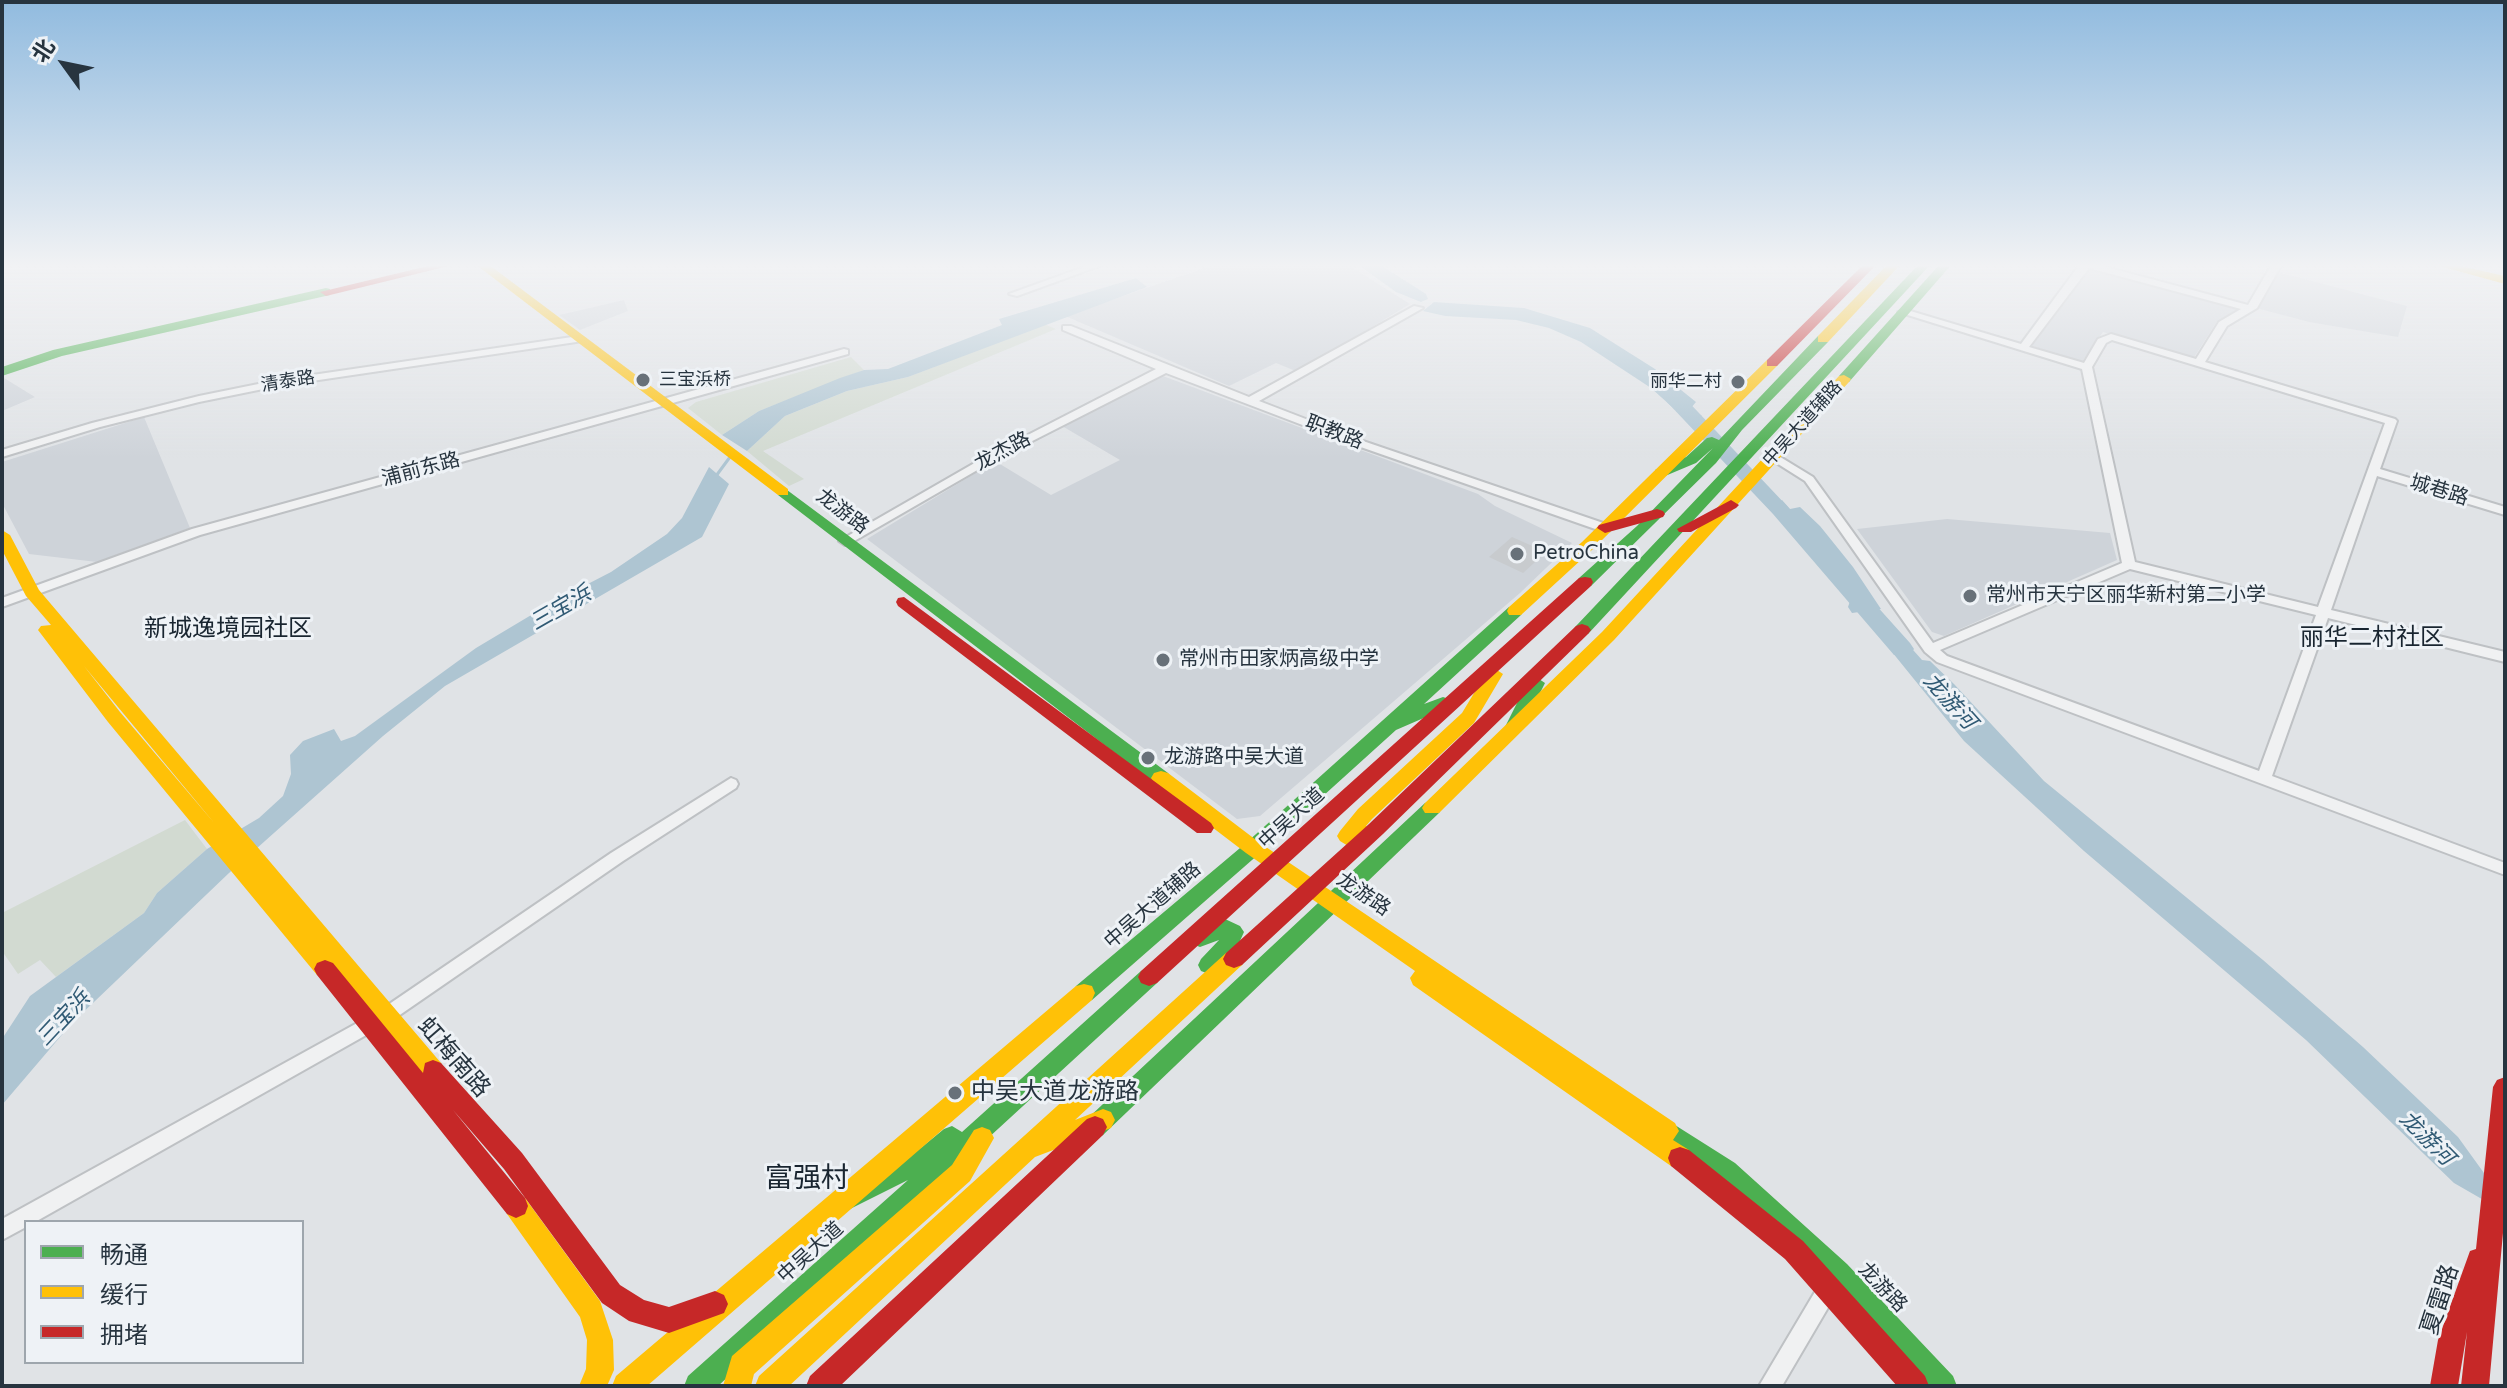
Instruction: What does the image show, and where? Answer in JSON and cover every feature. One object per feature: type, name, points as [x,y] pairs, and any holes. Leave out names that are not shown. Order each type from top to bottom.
[{"type":"main road","points":[[2,372],[58,353],[165,329]]},
{"type":"main road","points":[[557,329],[574,341]]},
{"type":"main road","points":[[559,329],[735,466]]},
{"type":"main road","points":[[1688,517],[1676,521],[1671,519],[1672,512],[1697,486],[1708,444],[1806,329]]},
{"type":"main road","points":[[1779,384],[1783,367],[1806,343],[1808,329]]},
{"type":"main road","points":[[1708,444],[1737,427],[1832,329]]},
{"type":"main road","points":[[1809,403],[1809,372],[1850,329]]},
{"type":"main road","points":[[769,1386],[1376,829],[1543,669],[1587,626],[1740,460],[1809,403],[1838,369],[1846,350],[1869,329]]},
{"type":"main road","name":"中吴大道辅路","points":[[1737,499],[1773,457],[1809,403],[1874,329]]},
{"type":"main road","name":"中吴大道辅路","points":[[626,1386],[1248,853],[1605,528],[1660,473],[1691,460],[1708,444]]},
{"type":"main road","name":"中吴大道","points":[[698,1386],[1623,547],[1658,514],[1708,444]]},
{"type":"main road","name":"龙游路","points":[[735,466],[845,541],[1248,853]]},
{"type":"main road","name":"龙游路","points":[[735,466],[1010,684],[1248,853],[1330,907],[1704,1175],[1833,1281],[1943,1386]]},
{"type":"main road","points":[[1670,537],[1737,499]]},
{"type":"main road","points":[[820,1386],[1330,907],[1608,636],[1737,499]]},
{"type":"main road","points":[[1605,528],[1658,514]]},
{"type":"main road","points":[[2,535],[32,592],[221,829]]},
{"type":"main road","points":[[1513,729],[1568,625],[1637,557],[1640,544],[1623,547]]},
{"type":"main road","points":[[1376,829],[1353,841],[1347,836],[1365,814],[1468,718],[1507,653]]},
{"type":"main road","points":[[1389,725],[1459,697]]},
{"type":"main road","name":"虹梅南路","points":[[221,829],[256,856],[591,1310],[600,1340],[600,1370],[593,1386]]},
{"type":"main road","name":"虹梅南路","points":[[221,829],[244,871],[378,1020],[513,1161],[611,1294],[638,1312],[669,1320],[725,1301]]},
{"type":"main road","points":[[997,1178],[1067,1093],[1224,952],[1233,932],[1225,928],[1188,942]]},
{"type":"main road","points":[[850,1197],[931,1155],[972,1121],[1033,1083]]},
{"type":"main road","name":"夏雷路","points":[[2475,1386],[2505,1087]]},
{"type":"main road","points":[[737,1386],[742,1366],[961,1173],[995,1116]]},
{"type":"main road","points":[[1023,1154],[1103,1120]]},
{"type":"main road","name":"夏雷路","points":[[2444,1386],[2451,1340],[2489,1230]]},
{"type":"main road","name":"龙游路","points":[[1833,1281],[1915,1386]]},
{"type":"street","name":"职教路","points":[[1069,329],[1359,443],[1605,528]]},
{"type":"street","points":[[1251,401],[1381,329]]},
{"type":"street","points":[[1969,329],[2087,367]]},
{"type":"street","points":[[2023,348],[2037,329]]},
{"type":"street","points":[[2199,363],[2220,329]]},
{"type":"street","points":[[2129,565],[2087,367],[2102,341],[2111,337],[2391,421],[2264,779]]},
{"type":"street","name":"清泰路","points":[[2,454],[110,421],[278,383],[574,341]]},
{"type":"street","name":"浦前东路","points":[[2,603],[196,532],[844,352]]},
{"type":"street","name":"龙杰路","points":[[845,541],[989,459],[1165,369]]},
{"type":"street","points":[[1773,457],[1809,479],[1930,649],[1942,659],[2505,869]]},
{"type":"street","name":"城巷路","points":[[2374,471],[2505,511]]},
{"type":"street","points":[[1930,649],[2129,565],[2505,657]]},
{"type":"street","points":[[2,1230],[378,1020],[617,857],[731,784]]},
{"type":"street","points":[[1770,1386],[1833,1281]]},
{"type":"shaded area","points":[[1032,329],[1056,329],[763,451],[804,479],[789,486],[747,451],[785,416],[847,391],[908,377]]},
{"type":"shaded area","points":[[1095,329],[1369,329],[1298,372],[1276,363],[1229,386]]},
{"type":"shaded area","points":[[2045,329],[2212,329],[2193,359],[2103,332],[2082,362],[2032,346]]},
{"type":"shaded area","points":[[2349,329],[2400,329],[2398,337]]},
{"type":"shaded area","points":[[851,357],[864,370],[759,411],[722,435],[688,408],[696,402]]},
{"type":"shaded area","name":"常州市田家炳高级中学","points":[[1163,376],[1478,494],[1495,506],[1572,543],[1520,593],[1260,816],[1237,819],[867,539],[995,461],[1051,495],[1120,460],[1062,426]]},
{"type":"shaded area","points":[[4,378],[35,397],[2,411]]},
{"type":"shaded area","points":[[144,417],[190,528],[97,562],[29,554],[2,503],[2,462]]},
{"type":"shaded area","name":"常州市天宁区丽华新村第二小学","points":[[1947,519],[2110,533],[2117,560],[1944,636],[1932,632],[1857,529]]},
{"type":"shaded area","points":[[185,820],[207,849],[157,893],[144,913],[56,977],[40,960],[18,974],[2,951],[2,913]]},
{"type":"water","points":[[992,329],[1036,329],[908,377],[847,391],[785,416],[747,451],[722,435],[759,411],[840,378],[864,370],[888,369]]},
{"type":"water","points":[[1551,329],[1591,329],[1655,369],[1696,402],[1691,408],[1702,416],[1695,423],[1687,414],[1681,415],[1651,388],[1581,342]]},
{"type":"water","points":[[709,467],[729,484],[702,537],[445,686],[383,736],[229,873],[72,1023],[2,1105],[2,1039],[30,996],[144,913],[157,893],[207,849],[259,818],[283,796],[291,774],[290,755],[303,741],[334,729],[341,741],[355,736],[476,648],[611,572],[667,534],[682,518]]},
{"type":"water","points":[[1782,500],[1790,509],[1800,507],[1820,526],[1881,609],[1852,613],[1848,607],[1850,601],[1803,531],[1785,521],[1775,507]]},
{"type":"water","points":[[1890,624],[1922,660],[1930,661],[1954,684],[2044,781],[2263,960],[2363,1047],[2458,1137],[2489,1180],[2487,1202],[2454,1183],[2306,1040],[2084,851],[1964,741],[1871,626]]},
{"type":"building","name":"PetroChina","points":[[1512,537],[1546,552],[1523,573],[1489,557]]},
{"type":"waterway","name":"龙游河","points":[[1674,398],[1780,510],[1902,649]]},
{"type":"waterway","name":"三宝浜","points":[[716,476],[730,457]]},
{"type":"traffic: fast","points":[[2,372],[58,353],[164,329]]},
{"type":"traffic: fast","points":[[1582,630],[1864,329]]},
{"type":"traffic: fast","points":[[1844,379],[1889,329]]},
{"type":"traffic: fast","points":[[1585,582],[1711,460],[1737,427],[1823,339]]},
{"type":"traffic: fast","points":[[1660,473],[1691,460],[1712,441]]},
{"type":"traffic: fast","points":[[783,492],[1161,778]]},
{"type":"traffic: fast","points":[[1084,993],[1253,848],[1515,611]]},
{"type":"traffic: fast","points":[[1513,729],[1536,683]]},
{"type":"traffic: fast","points":[[1389,725],[1443,703]]},
{"type":"traffic: fast","points":[[1095,1127],[1432,808]]},
{"type":"traffic: fast","points":[[1200,938],[1225,928],[1233,932],[1224,952],[1209,965]]},
{"type":"traffic: fast","points":[[698,1386],[1149,977]]},
{"type":"traffic: fast","points":[[1667,1131],[1726,1171],[1838,1273],[1943,1386]]},
{"type":"traffic: fast","points":[[850,1197],[931,1155],[952,1137]]},
{"type":"traffic: slow","points":[[567,329],[783,492]]},
{"type":"traffic: slow","points":[[1823,339],[1833,329]]},
{"type":"traffic: slow","points":[[1515,611],[1588,545],[1772,363]]},
{"type":"traffic: slow","points":[[1432,808],[1608,636],[1844,379]]},
{"type":"traffic: slow","points":[[2,535],[32,592],[433,1070]]},
{"type":"traffic: slow","points":[[47,630],[114,717],[325,969]]},
{"type":"traffic: slow","points":[[1366,834],[1353,841],[1347,836],[1365,814],[1468,718],[1494,674]]},
{"type":"traffic: slow","points":[[1161,778],[1253,848],[1667,1131]]},
{"type":"traffic: slow","points":[[769,1386],[1234,959]]},
{"type":"traffic: slow","points":[[1421,978],[1680,1158]]},
{"type":"traffic: slow","points":[[626,1386],[1084,993]]},
{"type":"traffic: slow","points":[[1038,1147],[1103,1120]]},
{"type":"traffic: slow","points":[[737,1386],[742,1366],[961,1173],[982,1138]]},
{"type":"traffic: slow","points":[[516,1206],[591,1310],[600,1340],[600,1370],[593,1386]]},
{"type":"traffic: jam","points":[[1772,363],[1806,329]]},
{"type":"traffic: jam","points":[[1685,529],[1731,505]]},
{"type":"traffic: jam","points":[[1605,528],[1657,514]]},
{"type":"traffic: jam","points":[[1149,977],[1585,582]]},
{"type":"traffic: jam","points":[[904,602],[1204,828]]},
{"type":"traffic: jam","points":[[1234,959],[1376,829],[1582,630]]},
{"type":"traffic: jam","points":[[325,969],[516,1206]]},
{"type":"traffic: jam","points":[[433,1070],[513,1161],[611,1294],[638,1312],[669,1320],[715,1304]]},
{"type":"traffic: jam","points":[[2475,1386],[2505,1087]]},
{"type":"traffic: jam","points":[[820,1386],[1095,1127]]},
{"type":"traffic: jam","points":[[1680,1158],[1794,1250],[1915,1386]]},
{"type":"traffic: jam","points":[[2444,1386],[2451,1340],[2479,1260]]},
{"type":"place","name":"三宝浜桥","points":[[643,380]]},
{"type":"place","name":"丽华二村","points":[[1738,382]]},
{"type":"place","name":"PetroChina","points":[[1517,554]]},
{"type":"place","name":"常州市天宁区丽华新村第二小学","points":[[1970,596]]},
{"type":"place","name":"常州市田家炳高级中学","points":[[1163,660]]},
{"type":"place","name":"龙游路中吴大道","points":[[1148,758]]},
{"type":"place","name":"中吴大道龙游路","points":[[955,1093]]},
{"type":"district","name":"新城逸境园社区","points":[[228,630]]},
{"type":"district","name":"丽华二村社区","points":[[2372,639]]},
{"type":"district","name":"富强村","points":[[807,1180]]}]
